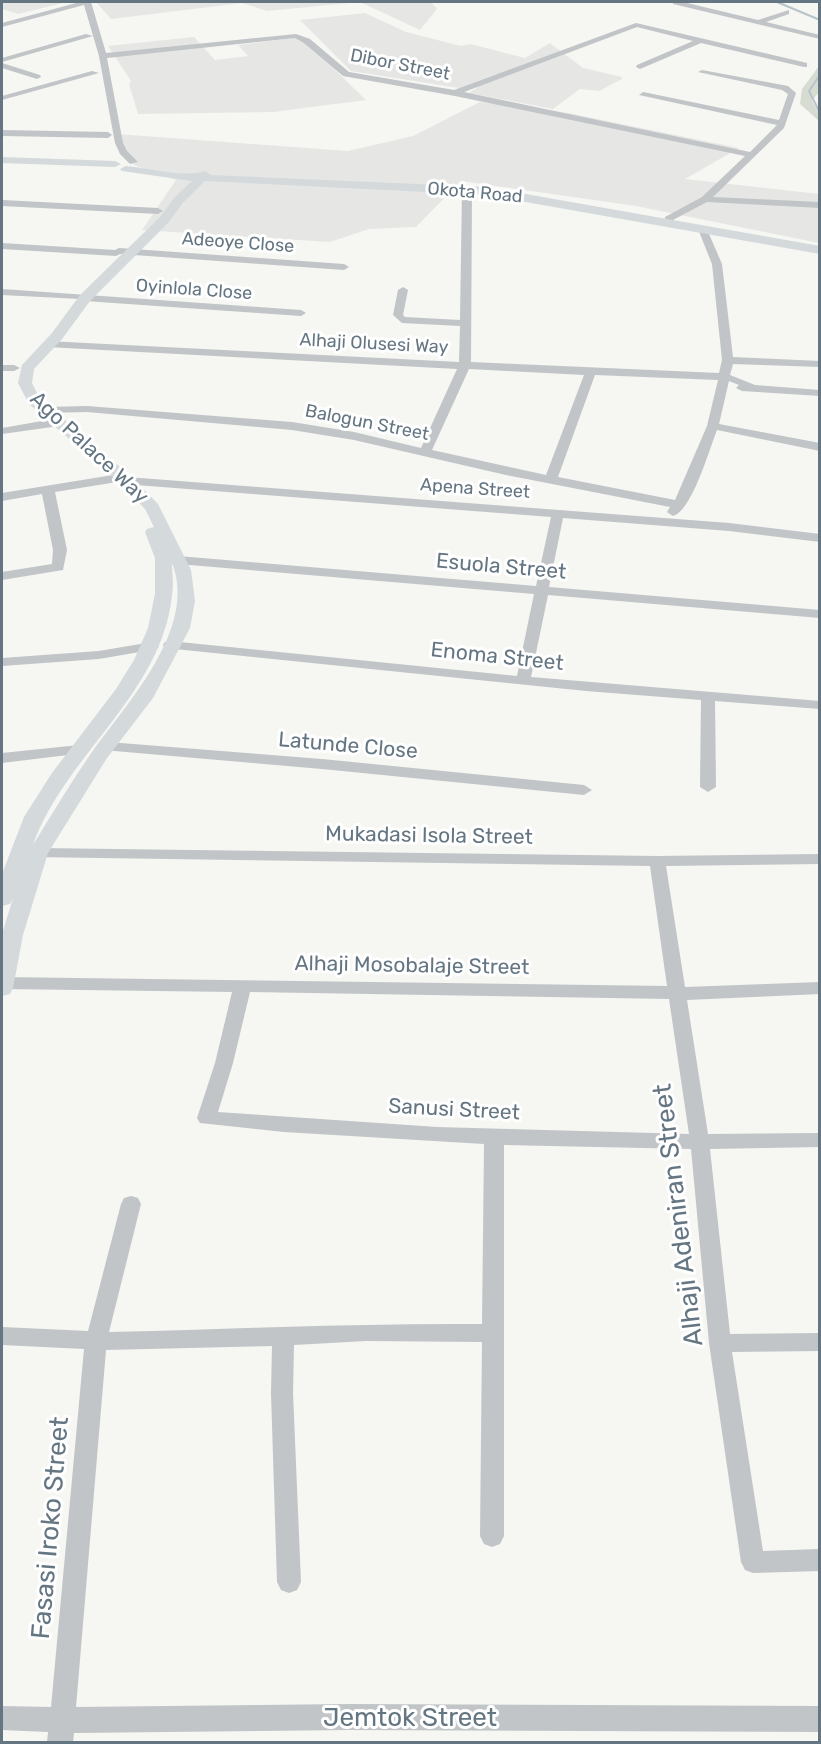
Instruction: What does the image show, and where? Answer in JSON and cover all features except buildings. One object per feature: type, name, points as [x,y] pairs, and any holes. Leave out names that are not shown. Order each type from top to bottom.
[{"type":"main road","name":"Okota Road","points":[[2,161],[83,168],[124,165]]},
{"type":"main road","name":"Okota Road","points":[[2,161],[124,165],[196,176],[467,190],[518,195],[819,249]]},
{"type":"main road","name":"Okota Road","points":[[196,176],[480,189],[668,219],[819,249]]},
{"type":"main road","name":"Ago Palace Way","points":[[2,985],[12,935],[39,853],[65,810],[144,698],[180,628],[186,601],[183,570],[171,539],[152,507],[11,388],[8,368],[82,297],[158,211],[196,176]]},
{"type":"main road","name":"Ago Palace Way","points":[[122,252],[164,220],[196,176]]},
{"type":"main road","name":"Ago Palace Way","points":[[46,417],[30,397],[25,383],[27,368],[47,344],[57,336],[82,297]]},
{"type":"main road","name":"Ago Palace Way","points":[[2,899],[43,801],[128,686],[152,646],[164,597],[163,557],[144,513],[120,480]]},
{"type":"main road","points":[[43,801],[65,810]]},
{"type":"street","points":[[2,20],[81,2]]},
{"type":"street","points":[[2,25],[81,2]]},
{"type":"street","points":[[81,2],[97,83]]},
{"type":"street","points":[[81,2],[102,56],[112,134],[123,152],[124,165]]},
{"type":"street","points":[[676,2],[819,38]]},
{"type":"street","points":[[688,5],[698,2]]},
{"type":"street","points":[[758,22],[786,12]]},
{"type":"street","points":[[455,93],[632,26],[701,40],[801,69]]},
{"type":"street","points":[[2,60],[89,36]]},
{"type":"street","name":"Dibor Street","points":[[102,56],[296,36],[307,41],[346,74],[455,93],[752,155]]},
{"type":"street","points":[[640,67],[701,40]]},
{"type":"street","points":[[2,52],[14,56]]},
{"type":"street","points":[[2,98],[93,64]]},
{"type":"street","points":[[2,65],[38,77]]},
{"type":"street","points":[[702,72],[791,92]]},
{"type":"street","points":[[668,219],[705,199],[776,132],[791,92],[798,84]]},
{"type":"street","points":[[643,95],[781,123]]},
{"type":"street","points":[[104,115],[124,165]]},
{"type":"street","points":[[2,133],[112,134]]},
{"type":"street","points":[[425,452],[465,365],[467,190]]},
{"type":"street","points":[[705,199],[819,205]]},
{"type":"street","points":[[2,203],[158,211]]},
{"type":"street","points":[[665,522],[680,505],[712,426],[728,360],[717,264],[702,229]]},
{"type":"street","name":"Adeoye Close","points":[[2,246],[344,267]]},
{"type":"street","points":[[403,290],[398,315],[402,320],[465,323]]},
{"type":"street","name":"Oyinlola Close","points":[[2,292],[301,313]]},
{"type":"street","name":"Alhaji Olusesi Way","points":[[47,344],[450,368],[465,365],[698,376],[752,388],[819,393]]},
{"type":"street","points":[[728,360],[819,364]]},
{"type":"street","points":[[551,479],[591,372]]},
{"type":"street","name":"Balogun Street","points":[[2,431],[46,417],[87,410],[292,426],[354,436],[680,505]]},
{"type":"street","points":[[712,426],[819,447]]},
{"type":"street","name":"Apena Street","points":[[2,497],[120,480],[558,513],[819,538]]},
{"type":"street","points":[[2,576],[58,567],[60,550],[48,491]]},
{"type":"street","points":[[523,680],[558,513]]},
{"type":"street","name":"Esuola Street","points":[[178,560],[819,614]]},
{"type":"street","name":"Enoma Street","points":[[170,645],[523,680],[819,705]]},
{"type":"street","points":[[2,662],[99,655],[152,646]]},
{"type":"street","points":[[708,696],[708,787]]},
{"type":"street","name":"Latunde Close","points":[[108,747],[322,764],[584,790]]},
{"type":"street","points":[[2,758],[79,750]]},
{"type":"street","name":"Mukadasi Isola Street","points":[[39,853],[657,861],[819,859]]},
{"type":"street","name":"Alhaji Adeniran Street","points":[[657,861],[700,1143],[720,1343],[753,1562],[819,1560]]},
{"type":"street","name":"Alhaji Mosobalaje Street","points":[[2,985],[659,991],[678,994],[819,988]]},
{"type":"street","name":"Sanusi Street","points":[[242,987],[224,1064],[207,1118],[317,1128],[494,1137],[700,1143],[819,1140]]},
{"type":"street","points":[[492,1536],[494,1137]]},
{"type":"street","name":"Fasasi Iroko Street","points":[[61,1732],[96,1341],[132,1204]]},
{"type":"street","points":[[2,1336],[96,1341],[283,1337],[366,1332],[492,1333]]},
{"type":"street","points":[[283,1337],[282,1393],[289,1582]]},
{"type":"street","points":[[720,1343],[819,1342]]},
{"type":"street","name":"Jemtok Street","points":[[2,1718],[61,1732],[349,1717],[819,1719]]},
{"type":"shaded area","points":[[67,2],[18,14],[2,9],[2,3]]},
{"type":"shaded area","points":[[96,2],[360,2],[267,11],[242,3],[111,19]]},
{"type":"shaded area","points":[[360,2],[431,2],[437,9],[420,30]]},
{"type":"shaded area","points":[[365,13],[406,32],[461,46],[470,44],[525,58],[550,43],[583,68],[622,77],[622,79],[599,91],[580,89],[553,109],[469,93],[497,74],[459,88],[351,71],[300,20]]},
{"type":"shaded area","points":[[194,37],[215,60],[248,56],[238,45],[301,37],[366,100],[273,112],[138,114],[129,84],[131,81],[108,46]]},
{"type":"shaded area","points":[[819,66],[819,92],[812,101],[819,113],[819,121],[800,104],[802,89]]},
{"type":"shaded area","points":[[480,102],[568,113],[739,148],[685,179],[819,194],[819,243],[636,206],[461,181],[416,227],[369,229],[330,242],[142,230],[176,180],[134,165],[116,134],[348,151],[413,136]]},
{"type":"waterway","points":[[777,2],[820,20]]},
{"type":"waterway","points":[[820,75],[809,91],[820,113]]}]
